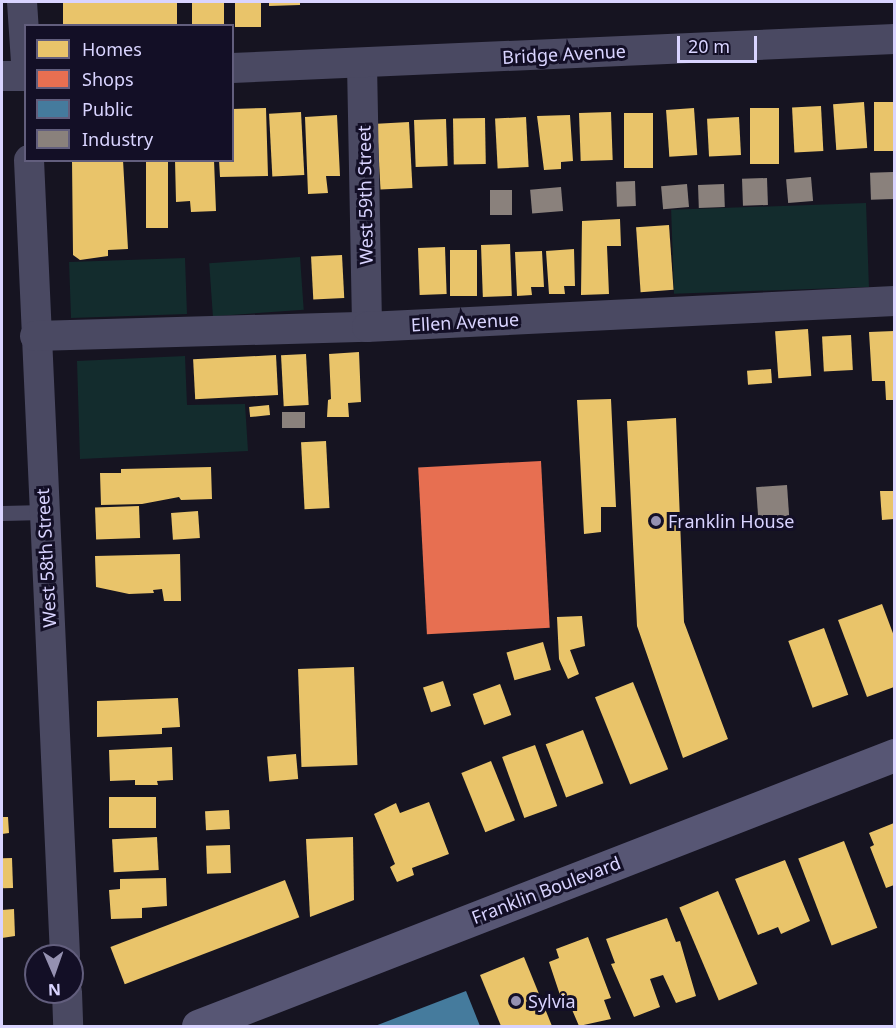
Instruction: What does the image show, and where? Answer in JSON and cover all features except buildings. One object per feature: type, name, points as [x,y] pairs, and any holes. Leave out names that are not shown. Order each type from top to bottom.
[{"type":"street","points":[[22,2],[24,32]]},
{"type":"street","name":"Bridge Avenue","points":[[234,68],[894,39]]},
{"type":"street","name":"West 59th Street","points":[[362,64],[367,327]]},
{"type":"street","points":[[2,76],[24,75]]},
{"type":"street","name":"West 58th Street","points":[[29,162],[35,336],[64,944]]},
{"type":"street","name":"Ellen Avenue","points":[[35,336],[367,327],[894,301]]},
{"type":"street","name":"Franklin Boulevard","points":[[198,1026],[894,755]]},
{"type":"street","points":[[67,1004],[68,1026]]},
{"type":"lane","points":[[2,513],[44,512]]},
{"type":"green space","points":[[866,203],[869,287],[674,294],[671,210]]},
{"type":"green space","points":[[300,257],[304,310],[213,316],[209,263]]},
{"type":"green space","points":[[185,258],[187,314],[71,318],[69,262]]},
{"type":"green space","points":[[185,356],[187,405],[245,404],[248,451],[80,459],[77,361]]},
{"type":"place","name":"Franklin House","points":[[656,521]]},
{"type":"place","name":"Sylvia","points":[[516,1001]]}]
